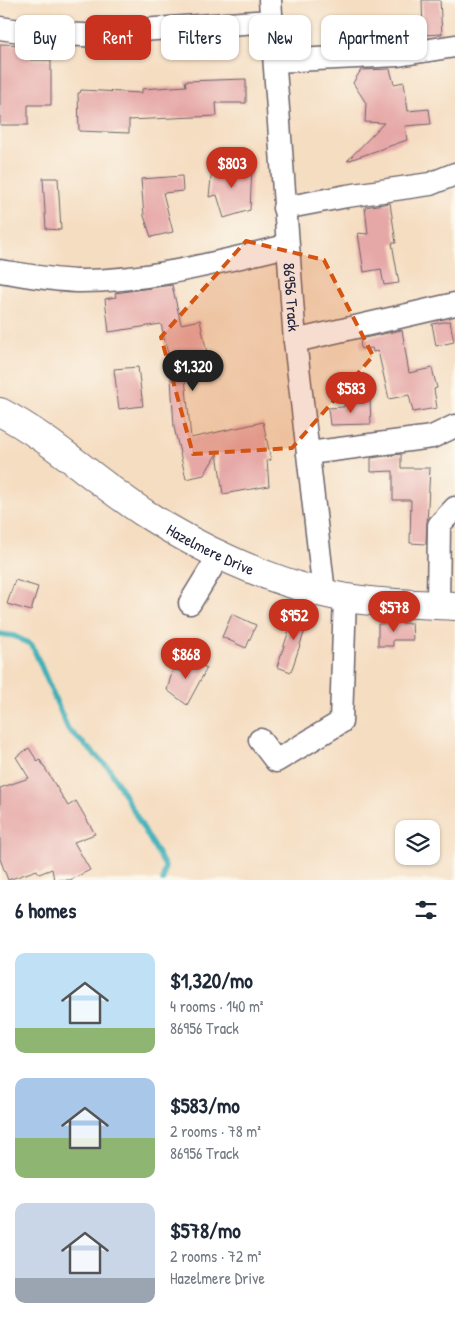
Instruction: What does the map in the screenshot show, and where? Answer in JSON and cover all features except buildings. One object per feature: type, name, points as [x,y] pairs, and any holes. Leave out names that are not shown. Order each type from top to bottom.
[{"type":"street","points":[[0,28],[27,32],[101,36],[271,10]]},
{"type":"street","name":"86956 Track","points":[[260,740],[276,761],[342,722],[334,595],[309,453],[295,341],[271,10]]},
{"type":"street","points":[[275,61],[398,56],[455,46]]},
{"type":"street","points":[[284,208],[346,196],[430,184],[455,174]]},
{"type":"street","points":[[0,271],[75,281],[111,280],[199,267],[287,246]]},
{"type":"street","points":[[295,341],[455,304]]},
{"type":"street","name":"Hazelmere Drive","points":[[0,412],[25,425],[149,516],[220,554],[278,579],[334,595],[377,602],[446,606]]},
{"type":"street","points":[[309,453],[432,437],[455,426]]},
{"type":"street","points":[[446,606],[439,525],[455,508]]},
{"type":"street","points":[[190,603],[220,554]]},
{"type":"highlighted area","points":[[246,241],[324,260],[373,356],[292,448],[193,454],[161,337]]},
{"type":"waterway","points":[[0,634],[14,636],[32,645],[68,729],[109,768],[165,866],[163,880]]}]
